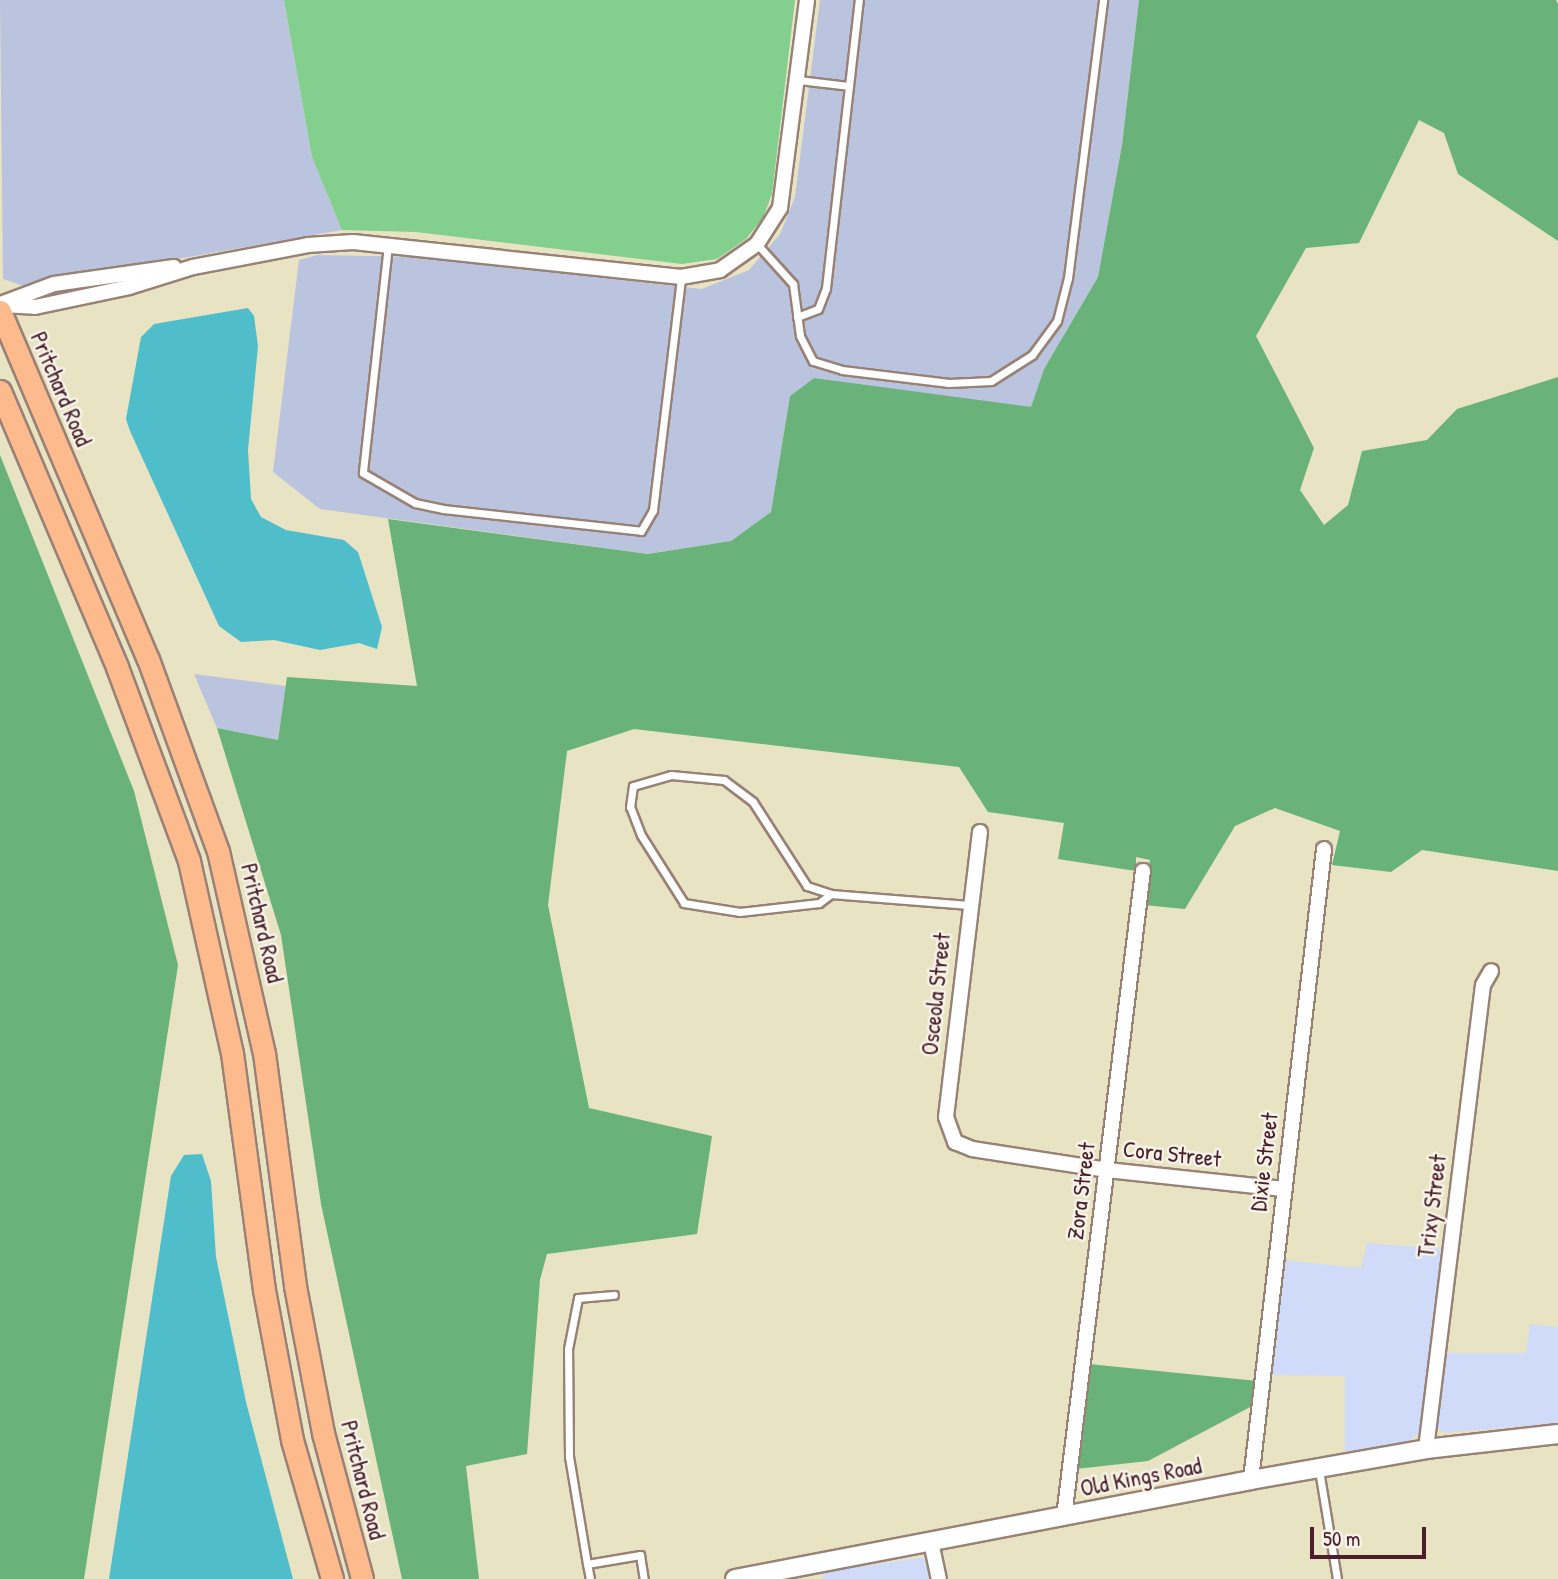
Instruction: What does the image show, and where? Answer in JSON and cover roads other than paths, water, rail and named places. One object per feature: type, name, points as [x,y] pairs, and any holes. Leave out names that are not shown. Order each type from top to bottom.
[{"type":"main road","name":"Pritchard Road","points":[[0,311],[148,659],[218,850],[264,1053],[295,1286],[323,1433],[362,1579]]},
{"type":"main road","points":[[0,391],[136,714],[189,861],[230,1041],[264,1290],[292,1440],[332,1579]]},
{"type":"street","points":[[0,305],[35,307],[129,287],[193,267],[308,245],[388,243],[681,277],[720,270],[757,244],[780,208],[807,0]]},
{"type":"street","name":"Osceola Street","points":[[972,1149],[955,1142],[946,1117],[969,905],[980,832]]},
{"type":"street","name":"Dixie Street","points":[[1251,1480],[1324,849]]},
{"type":"street","name":"Zora Street","points":[[1064,1517],[1143,871]]},
{"type":"street","name":"Trixy Street","points":[[1426,1449],[1483,985],[1491,971]]},
{"type":"street","name":"Cora Street","points":[[972,1149],[1107,1170],[1284,1189]]},
{"type":"street","name":"Old Kings Road","points":[[736,1579],[1426,1449],[1558,1434]]},
{"type":"street","points":[[931,1542],[939,1579]]},
{"type":"lane","points":[[797,317],[818,309],[826,288],[859,0]]},
{"type":"lane","points":[[757,244],[793,284],[800,336],[813,361],[842,370],[949,383],[991,381],[1032,355],[1056,321],[1069,278],[1103,0]]},
{"type":"lane","points":[[798,80],[849,86]]},
{"type":"lane","points":[[388,243],[362,473],[415,503],[443,509],[641,531],[653,510],[681,277]]},
{"type":"lane","points":[[831,894],[819,903],[740,912],[684,903],[641,835],[629,807],[632,786],[671,775],[724,780],[753,802],[807,886],[831,894],[969,905]]},
{"type":"lane","points":[[590,1579],[569,1457],[568,1349],[578,1298],[614,1295]]},
{"type":"lane","points":[[1319,1470],[1337,1579]]},
{"type":"lane","points":[[587,1564],[640,1555],[644,1579]]},
{"type":"water","points":[[248,308],[254,316],[258,346],[248,450],[251,499],[261,517],[286,530],[344,540],[358,552],[382,627],[377,649],[359,643],[320,650],[274,640],[241,642],[219,626],[130,431],[126,419],[141,337],[154,324]]},
{"type":"water","points":[[202,1154],[211,1181],[216,1257],[246,1402],[293,1579],[109,1579],[171,1176],[184,1155]]}]
